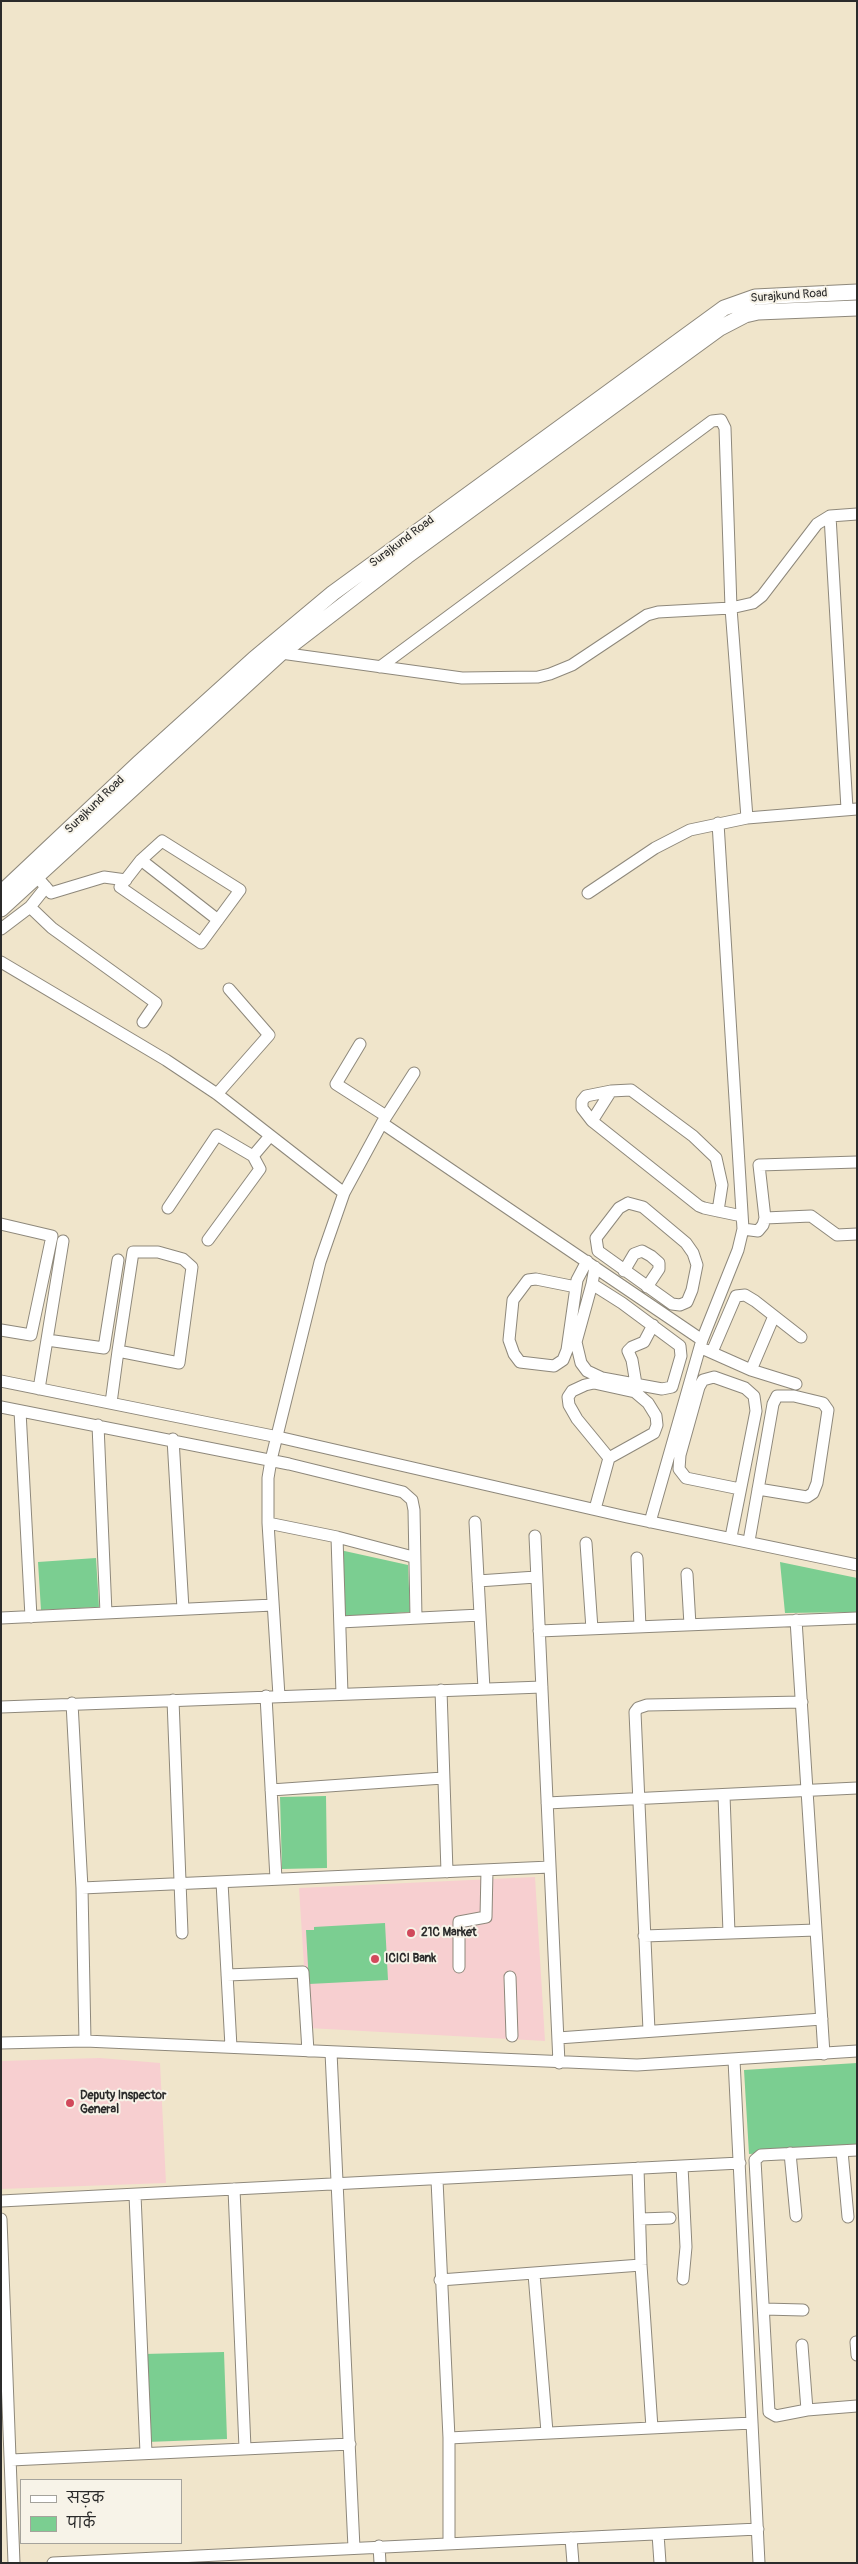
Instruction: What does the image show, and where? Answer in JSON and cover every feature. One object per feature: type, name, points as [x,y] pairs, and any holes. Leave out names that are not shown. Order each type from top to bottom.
[{"type":"main road","name":"Surajkund Road","points":[[1,893],[138,763],[254,659],[333,593],[628,376],[724,308],[755,297],[857,292]]},
{"type":"main road","name":"Surajkund Road","points":[[1,909],[41,882],[281,653],[407,556],[720,328],[746,315],[758,312],[857,308]]},
{"type":"street","points":[[380,667],[717,420],[724,422],[731,608],[747,818]]},
{"type":"street","points":[[281,653],[462,678],[538,677],[560,671],[572,665],[647,615],[658,612],[746,606],[762,596],[812,529],[830,516],[857,514]]},
{"type":"street","points":[[588,893],[655,848],[690,830],[747,818],[852,809],[830,516]]},
{"type":"street","points":[[650,1522],[701,1344],[738,1250],[743,1229],[718,823]]},
{"type":"street","points":[[162,840],[240,890],[201,943],[120,887],[126,880],[141,860],[162,840]]},
{"type":"street","points":[[141,860],[218,920]]},
{"type":"street","points":[[1,929],[30,907],[41,882],[51,893],[104,877],[126,880]]},
{"type":"street","points":[[30,907],[52,928],[156,1003],[143,1022]]},
{"type":"street","points":[[1,962],[166,1060],[216,1094],[344,1194]]},
{"type":"street","points":[[216,1094],[269,1035],[229,988]]},
{"type":"street","points":[[360,1044],[336,1084],[631,1291],[712,1352],[751,1370],[796,1384]]},
{"type":"street","points":[[279,1696],[268,1522],[268,1478],[271,1460],[320,1262],[344,1194],[384,1119],[414,1073]]},
{"type":"street","points":[[718,1211],[722,1185],[716,1158],[693,1136],[631,1090],[611,1091],[586,1096],[582,1101],[582,1108],[592,1120],[700,1206],[718,1211],[742,1216]]},
{"type":"street","points":[[592,1120],[611,1091]]},
{"type":"street","points":[[168,1208],[217,1135],[253,1156],[260,1168],[208,1240]]},
{"type":"street","points":[[253,1156],[270,1136]]},
{"type":"street","points":[[743,1229],[758,1231],[763,1225],[765,1218],[759,1165],[857,1162]]},
{"type":"street","points":[[628,1202],[643,1207],[686,1243],[693,1253],[697,1265],[692,1290],[687,1302],[680,1305],[672,1304],[637,1280],[598,1251],[596,1238],[619,1208],[628,1202]]},
{"type":"street","points":[[765,1218],[811,1216],[837,1235],[857,1234]]},
{"type":"street","points":[[1,1224],[52,1236],[30,1335],[1,1330]]},
{"type":"street","points":[[39,1389],[63,1241]]},
{"type":"street","points":[[624,1271],[634,1254],[642,1251],[651,1256],[659,1263],[659,1269],[647,1287]]},
{"type":"street","points":[[111,1403],[118,1351],[133,1252],[158,1252],[183,1259],[192,1267],[179,1363],[118,1351]]},
{"type":"street","points":[[47,1340],[104,1348],[118,1260]]},
{"type":"street","points":[[591,1264],[592,1284],[576,1342],[581,1363],[587,1371],[602,1378],[662,1389],[672,1387],[676,1379],[681,1356],[680,1346],[653,1325],[592,1284]]},
{"type":"street","points":[[576,1287],[536,1279],[528,1280],[513,1300],[509,1340],[514,1354],[520,1362],[554,1366],[563,1360],[567,1350],[576,1287],[577,1280],[591,1264]]},
{"type":"street","points":[[631,1291],[637,1280]]},
{"type":"street","points":[[712,1352],[736,1296],[745,1295],[801,1337]]},
{"type":"street","points":[[126,1300],[138,1303]]},
{"type":"street","points":[[751,1370],[774,1316]]},
{"type":"street","points":[[636,1384],[632,1360],[628,1352],[632,1346],[644,1342],[653,1325]]},
{"type":"street","points":[[731,1537],[756,1411],[754,1396],[745,1388],[714,1377],[703,1380],[699,1387],[680,1455],[679,1469],[686,1478],[740,1489]]},
{"type":"street","points":[[1,1381],[278,1437],[650,1522],[731,1537],[857,1565]]},
{"type":"street","points":[[595,1509],[608,1458],[654,1433],[657,1425],[656,1416],[648,1403],[635,1392],[594,1383],[585,1385],[572,1391],[568,1397],[570,1405],[577,1419],[608,1458]]},
{"type":"street","points":[[749,1541],[773,1404],[777,1396],[794,1396],[823,1402],[828,1410],[818,1483],[813,1492],[807,1497],[758,1490]]},
{"type":"street","points":[[1,1407],[173,1439],[271,1460],[398,1490],[409,1495],[414,1510],[413,1558],[416,1618]]},
{"type":"street","points":[[20,1410],[31,1617]]},
{"type":"street","points":[[98,1425],[106,1613]]},
{"type":"street","points":[[173,1439],[183,1609]]},
{"type":"street","points":[[268,1522],[337,1537],[413,1558]]},
{"type":"street","points":[[475,1522],[484,1689]]},
{"type":"street","points":[[535,1536],[559,2063]]},
{"type":"street","points":[[337,1537],[342,1694]]},
{"type":"street","points":[[586,1543],[592,1629]]},
{"type":"street","points":[[637,1558],[640,1627]]},
{"type":"street","points":[[687,1574],[690,1625]]},
{"type":"street","points":[[478,1581],[536,1577]]},
{"type":"street","points":[[1,1618],[273,1605]]},
{"type":"street","points":[[340,1622],[480,1615]]},
{"type":"street","points":[[539,1631],[857,1618]]},
{"type":"street","points":[[796,1620],[824,2054]]},
{"type":"street","points":[[1,1707],[542,1687]]},
{"type":"street","points":[[440,1690],[447,1872]]},
{"type":"street","points":[[266,1696],[276,1879]]},
{"type":"street","points":[[173,1700],[182,1933]]},
{"type":"street","points":[[649,2031],[634,1716],[638,1708],[647,1705],[802,1702]]},
{"type":"street","points":[[72,1703],[82,1888],[85,2041]]},
{"type":"street","points":[[271,1790],[443,1778]]},
{"type":"street","points":[[547,1803],[857,1788]]},
{"type":"street","points":[[724,1794],[729,1933]]},
{"type":"street","points":[[82,1888],[550,1867]]},
{"type":"street","points":[[459,1966],[458,1922],[486,1917],[487,1870]]},
{"type":"street","points":[[222,1882],[231,2047]]},
{"type":"street","points":[[644,1936],[816,1930]]},
{"type":"street","points":[[227,1975],[302,1972],[308,2051]]},
{"type":"street","points":[[510,1977],[512,2036]]},
{"type":"street","points":[[558,2038],[822,2019]]},
{"type":"street","points":[[1,2043],[85,2041],[637,2065],[857,2052]]},
{"type":"street","points":[[331,2052],[335,2183],[354,2548]]},
{"type":"street","points":[[734,2060],[759,2563]]},
{"type":"street","points":[[857,2150],[761,2155],[755,2160],[769,2412],[776,2416],[807,2410],[857,2406]]},
{"type":"street","points":[[842,2151],[848,2217]]},
{"type":"street","points":[[790,2153],[796,2216]]},
{"type":"street","points":[[1,2201],[740,2164]]},
{"type":"street","points":[[682,2166],[686,2247],[683,2279]]},
{"type":"street","points":[[638,2168],[641,2265],[652,2428]]},
{"type":"street","points":[[437,2180],[440,2280],[449,2438],[449,2543]]},
{"type":"street","points":[[234,2189],[245,2448]]},
{"type":"street","points":[[135,2195],[146,2453]]},
{"type":"street","points":[[640,2219],[670,2218]]},
{"type":"street","points":[[1,2219],[14,2563]]},
{"type":"street","points":[[440,2280],[641,2265]]},
{"type":"street","points":[[534,2274],[547,2432]]},
{"type":"street","points":[[764,2309],[803,2310]]},
{"type":"street","points":[[856,2342],[857,2355]]},
{"type":"street","points":[[802,2345],[807,2410]]},
{"type":"street","points":[[449,2438],[752,2423]]},
{"type":"street","points":[[11,2460],[350,2444]]},
{"type":"street","points":[[52,2563],[758,2529]]},
{"type":"street","points":[[658,2534],[660,2563]]},
{"type":"street","points":[[571,2538],[573,2563]]},
{"type":"street","points":[[379,2546],[380,2563]]},
{"type":"shaded area","points":[[535,1877],[545,2041],[308,2028],[299,1888]]},
{"type":"shaded area","points":[[100,2058],[160,2063],[166,2183],[1,2189],[1,2061]]},
{"type":"green space","points":[[340,1550],[408,1565],[410,1612],[345,1616]]},
{"type":"green space","points":[[96,1558],[99,1607],[41,1610],[38,1562]]},
{"type":"green space","points":[[780,1562],[857,1578],[857,1612],[785,1613]]},
{"type":"green space","points":[[326,1796],[327,1868],[282,1869],[280,1797]]},
{"type":"green space","points":[[385,1923],[388,1980],[309,1984],[306,1930],[314,1930],[314,1927]]},
{"type":"green space","points":[[857,2063],[857,2148],[749,2154],[744,2070]]},
{"type":"green space","points":[[224,2352],[227,2439],[147,2442],[144,2354]]},
{"type":"place","name":"21C Market","points":[[411,1933]]},
{"type":"place","name":"ICICI Bank","points":[[375,1959]]},
{"type":"place","name":"Deputy Inspector General","points":[[70,2103]]}]
